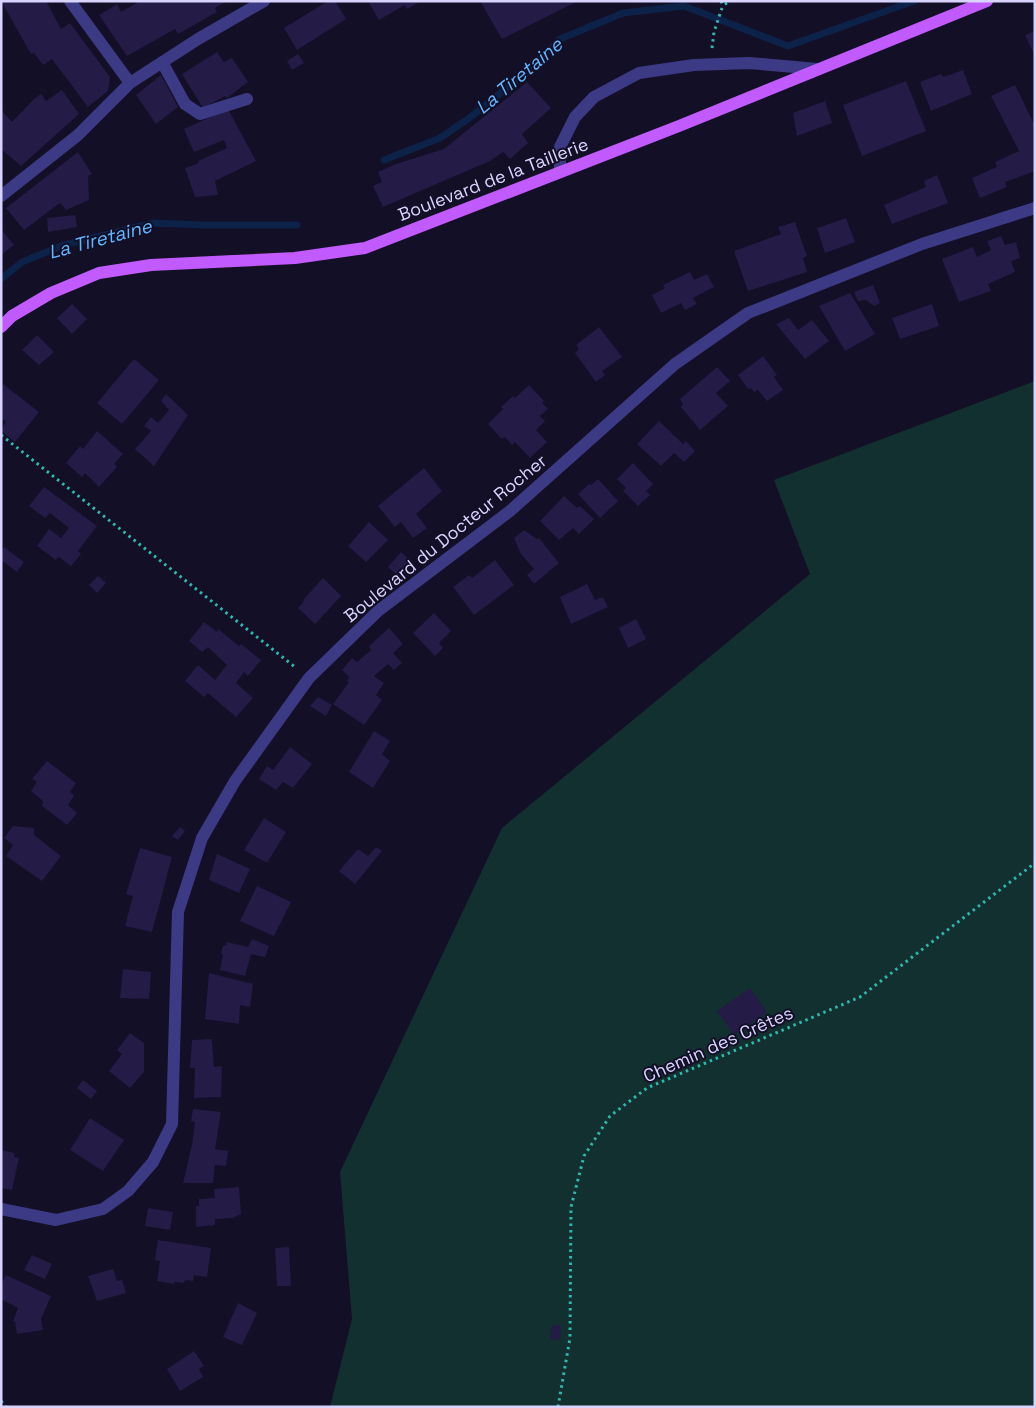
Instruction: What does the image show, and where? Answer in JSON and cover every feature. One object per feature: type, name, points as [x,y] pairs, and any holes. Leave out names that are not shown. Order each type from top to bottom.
[{"type":"main road","name":"Boulevard de la Taillerie","points":[[1,327],[7,316],[51,293],[99,273],[151,265],[295,258],[365,248],[679,126],[987,1]]},
{"type":"street","points":[[70,1],[130,83]]},
{"type":"street","points":[[1,196],[78,135],[130,83],[198,39],[264,1]]},
{"type":"street","points":[[162,62],[185,104],[200,114],[247,99]]},
{"type":"street","points":[[560,171],[560,147],[574,117],[594,97],[638,73],[694,65],[749,63],[817,69]]},
{"type":"street","name":"Boulevard du Docteur Rocher","points":[[1,1210],[56,1220],[103,1209],[128,1191],[153,1162],[172,1124],[178,912],[202,838],[235,781],[309,678],[378,611],[510,511],[675,364],[748,313],[922,244],[1035,208]]},
{"type":"path","points":[[714,32],[722,3],[731,1]]},
{"type":"path","points":[[1,435],[309,678]]},
{"type":"path","name":"Chemin des Crêtes","points":[[558,1407],[570,1338],[571,1207],[584,1156],[610,1116],[647,1088],[860,997],[1035,863]]},
{"type":"path","points":[[1,1401],[6,1407]]},
{"type":"green space","points":[[1035,381],[1035,1407],[330,1407],[352,1319],[340,1172],[502,828],[810,574],[774,480]]},
{"type":"building","points":[[1,1],[46,1],[61,29],[70,23],[110,77],[108,91],[88,107],[52,59],[43,65],[34,53],[31,54]]},
{"type":"building","points":[[140,1],[227,1],[215,8],[217,12],[178,34],[175,29],[127,56],[99,15],[117,4],[121,12]]},
{"type":"building","points":[[328,1],[335,1],[346,19],[297,50],[284,28]]},
{"type":"building","points":[[372,1],[421,1],[407,9],[405,5],[379,20],[369,3]]},
{"type":"building","points":[[480,1],[578,1],[502,39]]},
{"type":"building","points":[[1035,31],[1035,56],[1025,35]]},
{"type":"building","points":[[217,52],[224,62],[232,58],[248,82],[227,98],[225,96],[203,108],[182,74]]},
{"type":"building","points":[[298,54],[304,63],[292,70],[287,61]]},
{"type":"building","points":[[963,70],[972,94],[931,111],[920,82],[941,74],[943,77]]},
{"type":"building","points":[[161,75],[178,107],[156,124],[136,95]]},
{"type":"building","points":[[906,81],[926,131],[862,156],[843,105]]},
{"type":"building","points":[[527,82],[551,108],[522,134],[528,143],[510,159],[503,152],[490,161],[383,207],[373,186],[382,182],[378,172],[396,164],[444,149]]},
{"type":"building","points":[[1015,85],[1035,126],[1035,171],[1005,182],[1007,187],[980,198],[972,178],[997,167],[995,162],[1019,151],[991,96]]},
{"type":"building","points":[[62,90],[79,114],[21,166],[1,149],[1,110],[12,122],[41,94],[46,101]]},
{"type":"building","points":[[825,101],[832,123],[797,136],[793,113]]},
{"type":"building","points":[[228,109],[256,161],[215,181],[218,195],[195,197],[185,168],[199,163],[198,161],[227,148],[224,140],[194,152],[184,129]]},
{"type":"building","points":[[78,152],[92,174],[88,176],[89,200],[66,210],[60,203],[24,230],[6,208]]},
{"type":"building","points":[[937,175],[948,203],[892,224],[884,205],[926,187],[924,181]]},
{"type":"building","points":[[75,215],[77,227],[48,232],[47,218]]},
{"type":"building","points":[[846,218],[855,242],[825,253],[817,228]]},
{"type":"building","points":[[795,222],[807,256],[803,258],[807,272],[748,291],[734,251],[781,234],[778,227]]},
{"type":"building","points":[[1,229],[14,245],[1,255]]},
{"type":"building","points":[[1001,236],[1005,245],[1016,242],[1020,258],[1011,261],[1015,272],[988,284],[991,291],[959,302],[942,259],[973,247],[977,257],[991,250],[987,241]]},
{"type":"building","points":[[690,272],[694,280],[707,274],[714,287],[693,298],[697,304],[685,310],[681,303],[661,313],[652,295],[665,288],[663,285]]},
{"type":"building","points":[[873,285],[880,303],[874,306],[866,300],[858,301],[854,292]]},
{"type":"building","points":[[850,293],[875,334],[845,351],[819,306]]},
{"type":"building","points":[[72,304],[87,319],[72,334],[57,318]]},
{"type":"building","points":[[932,304],[939,326],[900,339],[892,318]]},
{"type":"building","points":[[789,318],[798,330],[812,320],[829,341],[805,359],[776,324]]},
{"type":"building","points":[[599,327],[622,357],[602,371],[605,375],[596,382],[575,353],[579,349],[576,345]]},
{"type":"building","points":[[37,335],[54,352],[39,365],[22,350]]},
{"type":"building","points":[[763,356],[777,375],[774,377],[783,390],[767,401],[758,390],[754,392],[751,388],[748,389],[738,375]]},
{"type":"building","points":[[134,359],[159,380],[122,424],[97,403]]},
{"type":"building","points":[[717,367],[730,381],[716,393],[728,406],[700,430],[681,407],[683,404],[680,399]]},
{"type":"building","points":[[3,384],[39,412],[15,442],[1,431],[6,422],[1,418],[1,387]]},
{"type":"building","points":[[529,385],[544,401],[542,403],[548,409],[540,416],[545,421],[536,430],[547,442],[530,458],[515,442],[512,445],[505,437],[502,439],[488,424],[503,409],[501,407],[513,396],[515,398]]},
{"type":"building","points":[[166,394],[188,415],[154,466],[135,449],[151,431],[144,426],[151,417],[158,423],[169,410],[161,401]]},
{"type":"building","points":[[659,421],[683,444],[686,441],[695,451],[684,462],[674,453],[661,466],[637,444]]},
{"type":"building","points":[[97,431],[123,454],[114,464],[117,467],[99,487],[85,473],[82,477],[66,463],[80,446],[83,449]]},
{"type":"building","points":[[633,463],[653,484],[646,491],[650,495],[638,506],[623,491],[626,488],[617,479]]},
{"type":"building","points":[[424,468],[442,491],[416,514],[427,528],[413,538],[401,522],[395,527],[378,506]]},
{"type":"building","points":[[598,479],[618,501],[600,518],[578,494]]},
{"type":"building","points":[[44,487],[97,526],[78,551],[81,554],[71,566],[59,557],[56,560],[37,546],[49,529],[61,538],[69,528],[50,513],[45,518],[29,506]]},
{"type":"building","points":[[564,496],[577,508],[580,506],[594,519],[579,534],[573,528],[559,540],[540,521]]},
{"type":"building","points":[[369,522],[388,540],[366,562],[348,546]]},
{"type":"building","points":[[524,530],[537,539],[539,538],[559,563],[534,584],[527,575],[534,569],[521,554],[514,538]]},
{"type":"building","points":[[4,547],[24,562],[17,572],[1,560],[1,551]]},
{"type":"building","points":[[401,552],[414,564],[399,577],[388,567]]},
{"type":"building","points":[[495,560],[514,585],[474,615],[453,587],[469,575],[472,578]]},
{"type":"building","points":[[98,576],[106,583],[97,593],[89,585]]},
{"type":"building","points":[[323,578],[341,596],[315,624],[298,608]]},
{"type":"building","points":[[587,584],[595,600],[603,597],[608,607],[571,624],[560,597]]},
{"type":"building","points":[[434,613],[451,631],[439,643],[443,648],[435,656],[413,633]]},
{"type":"building","points":[[636,619],[646,639],[628,648],[619,628]]},
{"type":"building","points":[[204,622],[217,632],[218,629],[239,646],[241,644],[261,660],[248,676],[244,672],[236,683],[253,698],[236,717],[208,693],[204,697],[185,681],[198,665],[215,680],[227,665],[208,647],[202,652],[189,641]]},
{"type":"building","points":[[389,628],[403,644],[393,653],[402,663],[394,670],[388,664],[374,676],[384,683],[376,695],[382,700],[364,725],[333,704],[349,682],[347,681],[349,677],[342,670],[352,658],[357,662],[371,650],[369,646]]},
{"type":"building","points":[[318,697],[332,705],[326,716],[310,706]]},
{"type":"building","points":[[374,731],[390,741],[382,754],[390,761],[373,788],[349,772]]},
{"type":"building","points":[[290,747],[312,764],[293,788],[283,782],[276,790],[259,779],[267,766],[273,770]]},
{"type":"building","points":[[47,761],[76,783],[70,792],[74,796],[68,805],[77,813],[67,825],[42,806],[43,801],[31,791],[37,782],[32,779]]},
{"type":"building","points":[[264,818],[286,832],[267,863],[244,850]]},
{"type":"building","points":[[13,826],[34,828],[34,835],[61,856],[42,881],[6,856],[13,845],[4,838]]},
{"type":"building","points":[[180,827],[185,831],[178,840],[172,836]]},
{"type":"building","points":[[376,847],[382,851],[355,884],[339,871],[358,849],[368,856]]},
{"type":"building","points":[[140,848],[172,857],[152,932],[125,926],[133,896],[126,894]]},
{"type":"building","points":[[217,854],[250,869],[239,893],[209,880]]},
{"type":"building","points":[[257,886],[291,902],[274,936],[240,921]]},
{"type":"building","points":[[252,939],[269,946],[265,957],[251,954],[245,976],[220,970],[223,955],[221,953],[223,946],[227,942],[248,947]]},
{"type":"building","points":[[123,969],[151,972],[149,999],[120,998]]},
{"type":"building","points":[[209,973],[253,984],[250,1007],[240,1005],[239,1024],[205,1019]]},
{"type":"building","points":[[750,988],[767,1012],[734,1035],[717,1011]]},
{"type":"building","points":[[130,1033],[144,1043],[144,1072],[130,1088],[109,1071],[122,1054],[117,1050]]},
{"type":"building","points":[[212,1039],[214,1067],[222,1066],[221,1097],[194,1098],[195,1068],[190,1068],[192,1040]]},
{"type":"building","points":[[83,1080],[97,1091],[91,1099],[77,1088]]},
{"type":"building","points":[[193,1109],[221,1112],[215,1149],[228,1151],[226,1166],[215,1165],[213,1183],[183,1183],[192,1145],[195,1122],[191,1121]]},
{"type":"building","points":[[90,1118],[124,1140],[103,1171],[70,1150]]},
{"type":"building","points":[[1,1150],[15,1153],[14,1157],[19,1158],[12,1190],[1,1188]]},
{"type":"building","points":[[239,1187],[241,1214],[233,1218],[215,1219],[215,1225],[196,1227],[196,1206],[199,1206],[199,1199],[215,1198],[214,1189]]},
{"type":"building","points":[[148,1208],[173,1212],[170,1230],[145,1226]]},
{"type":"building","points":[[158,1240],[211,1248],[207,1277],[194,1275],[193,1281],[185,1280],[184,1283],[174,1282],[174,1284],[157,1281],[160,1261],[155,1260]]},
{"type":"building","points":[[289,1247],[291,1286],[277,1286],[275,1248]]},
{"type":"building","points":[[32,1255],[52,1264],[45,1279],[24,1270]]},
{"type":"building","points":[[113,1269],[117,1281],[122,1280],[126,1293],[97,1301],[88,1276]]},
{"type":"building","points":[[6,1275],[51,1296],[41,1319],[43,1330],[17,1334],[15,1322],[13,1321],[18,1308],[1,1299],[1,1285]]},
{"type":"building","points":[[238,1303],[257,1313],[242,1345],[223,1337]]},
{"type":"building","points":[[552,1325],[561,1326],[560,1340],[550,1339]]},
{"type":"building","points":[[194,1351],[204,1366],[199,1369],[203,1377],[180,1391],[167,1369]]},
{"type":"waterway","name":"La Tiretaine","points":[[384,160],[440,138],[468,119],[523,75],[560,39],[623,13],[684,6],[788,46],[914,1]]},
{"type":"waterway","name":"La Tiretaine","points":[[1,279],[22,262],[64,245],[153,223],[297,225]]}]
